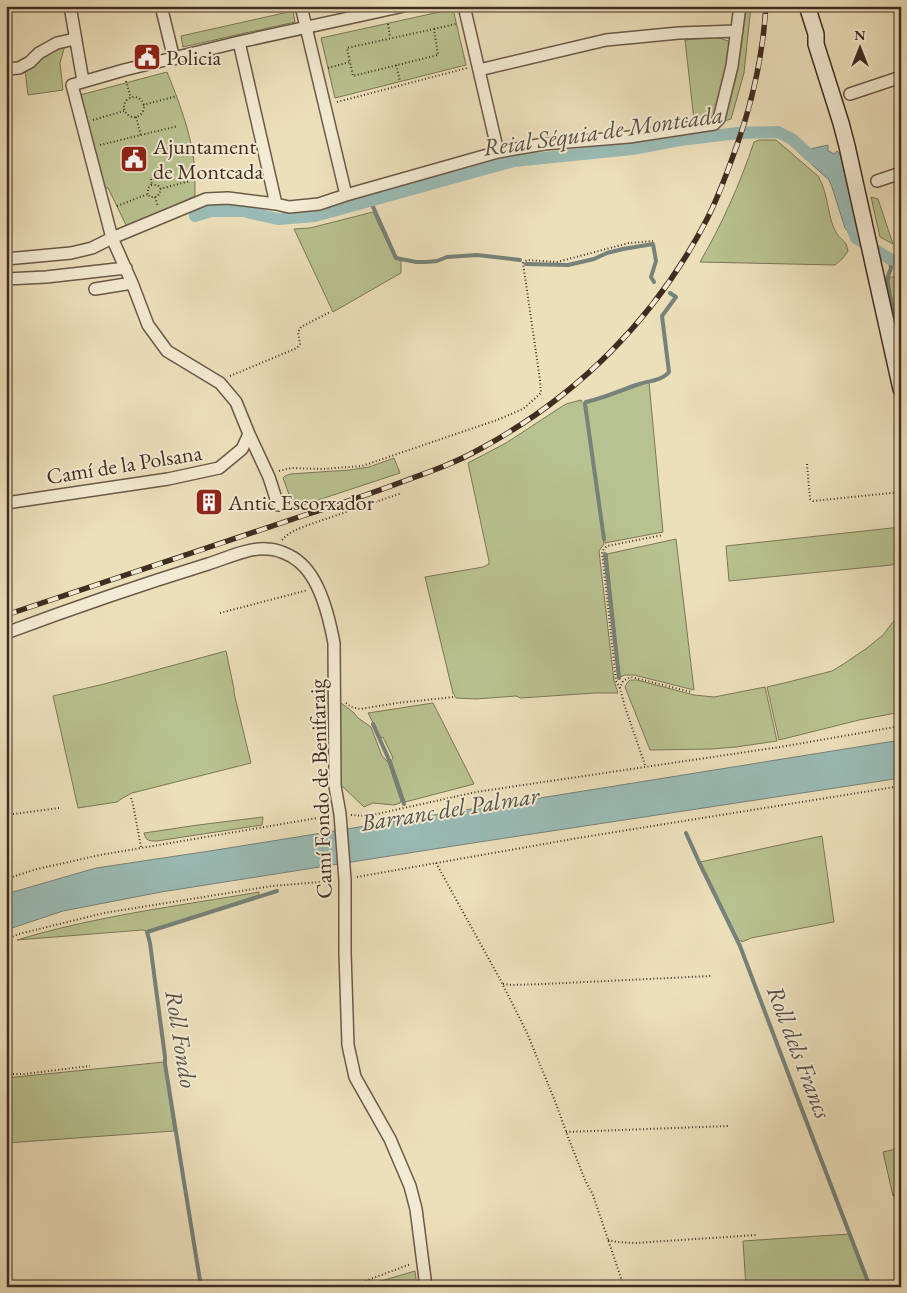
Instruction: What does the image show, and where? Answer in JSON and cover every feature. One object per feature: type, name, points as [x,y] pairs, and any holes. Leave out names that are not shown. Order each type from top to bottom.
[{"type":"street","points":[[70,6],[75,39],[78,83],[112,238],[148,325],[167,351],[220,383],[236,402],[269,477],[278,505]]},
{"type":"street","points":[[161,6],[174,59]]},
{"type":"street","points":[[301,6],[346,195]]},
{"type":"street","points":[[78,83],[239,42],[404,6]]},
{"type":"street","points":[[464,6],[498,152]]},
{"type":"street","points":[[6,259],[71,254],[92,248],[206,199],[228,198],[289,207],[319,204],[498,152],[544,144],[629,137],[714,124],[719,119],[732,66],[740,6]]},
{"type":"street","points":[[800,6],[810,36],[816,44]]},
{"type":"street","points":[[807,6],[816,34],[816,44],[841,123],[901,389]]},
{"type":"street","points":[[478,67],[606,40],[679,33],[737,31]]},
{"type":"street","points":[[6,69],[19,68],[57,43],[75,39]]},
{"type":"street","points":[[239,42],[276,204]]},
{"type":"street","points":[[850,94],[901,77]]},
{"type":"street","points":[[877,181],[901,173]]},
{"type":"street","points":[[6,278],[46,277],[124,265]]},
{"type":"street","points":[[95,289],[132,284]]},
{"type":"street","name":"Camí de la Polsana","points":[[6,503],[168,479],[219,468],[242,449],[249,434]]},
{"type":"street","name":"Camí Fondo de Benifaraig","points":[[6,633],[148,582],[247,551],[266,548],[282,552],[298,560],[308,571],[317,588],[330,624],[334,643],[335,786],[340,814],[345,880],[348,1045],[355,1077],[390,1139],[410,1186],[416,1209],[426,1287]]},
{"type":"path","points":[[388,24],[390,38]]},
{"type":"path","points":[[434,29],[438,55],[352,76],[347,48],[390,38],[457,24]]},
{"type":"path","points":[[328,68],[350,62]]},
{"type":"path","points":[[396,65],[400,81]]},
{"type":"path","points":[[325,105],[478,67]]},
{"type":"path","points":[[144,105],[177,96]]},
{"type":"path","points":[[138,98],[144,105],[143,111],[136,117],[129,116],[124,111],[124,104],[128,99],[138,98]]},
{"type":"path","points":[[92,120],[124,111]]},
{"type":"path","points":[[136,117],[141,136]]},
{"type":"path","points":[[98,146],[178,126]]},
{"type":"path","points":[[151,179],[152,185]]},
{"type":"path","points":[[160,189],[190,181]]},
{"type":"path","points":[[148,194],[148,188],[152,185],[159,186],[160,189]]},
{"type":"path","points":[[155,197],[159,194],[160,189]]},
{"type":"path","points":[[148,194],[150,197],[155,197]]},
{"type":"path","points":[[117,206],[148,194]]},
{"type":"path","points":[[155,197],[160,212]]},
{"type":"path","points":[[269,477],[277,471],[291,468],[323,469],[362,466],[497,420],[523,409],[541,394],[524,263],[527,260],[557,262],[629,243],[653,241]]},
{"type":"path","points":[[220,383],[235,373],[297,348],[300,344],[298,332],[301,327],[330,312]]},
{"type":"path","points":[[807,464],[810,499],[813,501],[901,492]]},
{"type":"path","points":[[275,551],[285,536],[294,530],[402,493]]},
{"type":"path","points":[[646,766],[616,681],[602,552],[607,546],[662,535]]},
{"type":"path","points":[[220,613],[317,588]]},
{"type":"path","points":[[620,688],[623,681],[631,677],[691,692]]},
{"type":"path","points":[[335,694],[351,707],[360,709],[454,697]]},
{"type":"path","points":[[6,879],[37,869],[100,855],[340,814],[368,816],[476,792],[762,750],[901,726]]},
{"type":"path","points":[[6,939],[104,913],[272,886],[345,880],[436,862],[901,786]]},
{"type":"path","points":[[131,798],[141,848]]},
{"type":"path","points":[[6,815],[59,808]]},
{"type":"path","points":[[436,862],[503,984],[530,1042],[585,1180],[593,1195],[624,1287]]},
{"type":"path","points":[[503,984],[544,984],[710,976]]},
{"type":"path","points":[[6,1074],[24,1074],[90,1066]]},
{"type":"path","points":[[566,1132],[729,1126]]},
{"type":"path","points":[[608,1240],[635,1242],[757,1236]]},
{"type":"path","points":[[349,1287],[422,1260]]},
{"type":"green space","points":[[744,6],[751,6],[744,73],[731,119],[724,121],[738,65]]},
{"type":"green space","points":[[453,9],[466,65],[335,98],[321,38]]},
{"type":"green space","points":[[293,11],[295,22],[183,47],[181,36]]},
{"type":"green space","points":[[716,37],[728,41],[731,46],[715,117],[694,120],[685,40]]},
{"type":"green space","points":[[65,45],[60,63],[63,90],[28,95],[25,70],[50,51]]},
{"type":"green space","points":[[167,72],[180,105],[190,140],[194,162],[195,196],[127,227],[108,188],[103,188],[80,95]]},
{"type":"green space","points":[[759,140],[776,140],[818,176],[822,183],[831,221],[848,251],[835,265],[700,262],[730,203],[754,142]]},
{"type":"green space","points":[[871,197],[878,199],[893,244],[880,237]]},
{"type":"green space","points":[[373,212],[395,259],[401,260],[401,273],[333,312],[294,229],[310,228]]},
{"type":"green space","points":[[890,277],[901,277],[901,342],[888,283]]},
{"type":"green space","points":[[649,382],[663,532],[605,543],[586,404],[587,402],[605,398]]},
{"type":"green space","points":[[581,400],[584,404],[604,544],[599,551],[614,681],[618,693],[521,698],[516,696],[476,699],[456,698],[453,693],[425,577],[483,567],[489,564],[468,463],[506,443],[566,404]]},
{"type":"green space","points":[[394,458],[400,473],[294,508],[283,478],[290,474],[369,467]]},
{"type":"green space","points":[[901,527],[901,564],[729,581],[726,546]]},
{"type":"green space","points":[[676,539],[694,690],[634,675],[620,677],[607,554]]},
{"type":"green space","points":[[901,619],[901,712],[859,720],[779,740],[767,687],[832,671],[867,648],[883,635],[893,622]]},
{"type":"green space","points":[[226,651],[251,763],[132,793],[117,802],[78,808],[53,696]]},
{"type":"green space","points":[[630,680],[637,680],[694,695],[714,697],[765,687],[777,741],[712,749],[650,750],[625,687]]},
{"type":"green space","points":[[341,703],[371,727],[382,756],[388,762],[401,801],[400,803],[394,805],[373,803],[364,807],[341,785],[339,705]]},
{"type":"green space","points":[[433,703],[474,784],[405,802],[391,761],[393,758],[368,713]]},
{"type":"green space","points":[[263,817],[262,825],[157,841],[148,840],[144,833],[198,825]]},
{"type":"green space","points":[[822,836],[834,922],[751,938],[742,942],[741,940],[739,941],[700,862]]},
{"type":"green space","points":[[259,892],[259,895],[148,931],[17,940],[107,918]]},
{"type":"green space","points":[[164,1062],[174,1131],[6,1143],[6,1078]]},
{"type":"green space","points":[[901,1148],[901,1194],[893,1196],[883,1152]]},
{"type":"green space","points":[[849,1234],[870,1287],[746,1287],[743,1241]]},
{"type":"green space","points":[[415,1271],[417,1287],[361,1287]]},
{"type":"water","points":[[828,145],[828,151],[834,154],[837,151],[840,154],[857,227],[857,235],[859,236],[858,243],[845,228],[829,180],[799,153],[802,149],[806,150]]},
{"type":"water","points":[[901,740],[901,778],[161,892],[63,911],[6,930],[6,894],[96,868]]},
{"type":"waterway","name":"Reial Séquia de Montcada","points":[[195,216],[211,211],[243,211],[278,219],[315,216],[514,161],[632,149],[680,140],[738,133],[778,132],[792,139],[814,159]]},
{"type":"waterway","points":[[370,200],[396,258],[426,262],[437,261],[447,257],[477,255],[520,260]]},
{"type":"waterway","name":"Reial Séquia de Montcada","points":[[851,225],[856,238],[890,259],[901,261]]},
{"type":"waterway","points":[[526,264],[568,265],[594,259],[623,249],[653,244],[656,261],[651,277],[654,282]]},
{"type":"waterway","points":[[890,259],[891,268],[887,279],[901,353]]},
{"type":"waterway","name":"Roll dels Francs","points":[[604,539],[585,404],[586,402],[658,379],[669,372],[662,316],[676,297],[670,293]]},
{"type":"waterway","name":"Roll dels Francs","points":[[605,554],[619,678]]},
{"type":"waterway","name":"Roll Fondo","points":[[373,724],[390,762],[404,804]]},
{"type":"waterway","name":"Roll dels Francs","points":[[686,833],[740,946],[870,1287]]},
{"type":"waterway","name":"Roll Fondo","points":[[201,1287],[165,1064],[147,932],[277,891]]},
{"type":"railway","points":[[6,615],[355,499],[435,470],[480,449],[550,405],[611,351],[639,321],[687,255],[707,219],[727,173],[748,111],[760,59],[766,6]]},
{"type":"place","name":"Policia","points":[[147,57]]},
{"type":"place","name":"Ajuntament de Montcada","points":[[134,159]]},
{"type":"place","name":"Antic Escorxador","points":[[209,502]]},
{"type":"water label","name":"Barranc del Palmar","points":[[450,809]]}]
